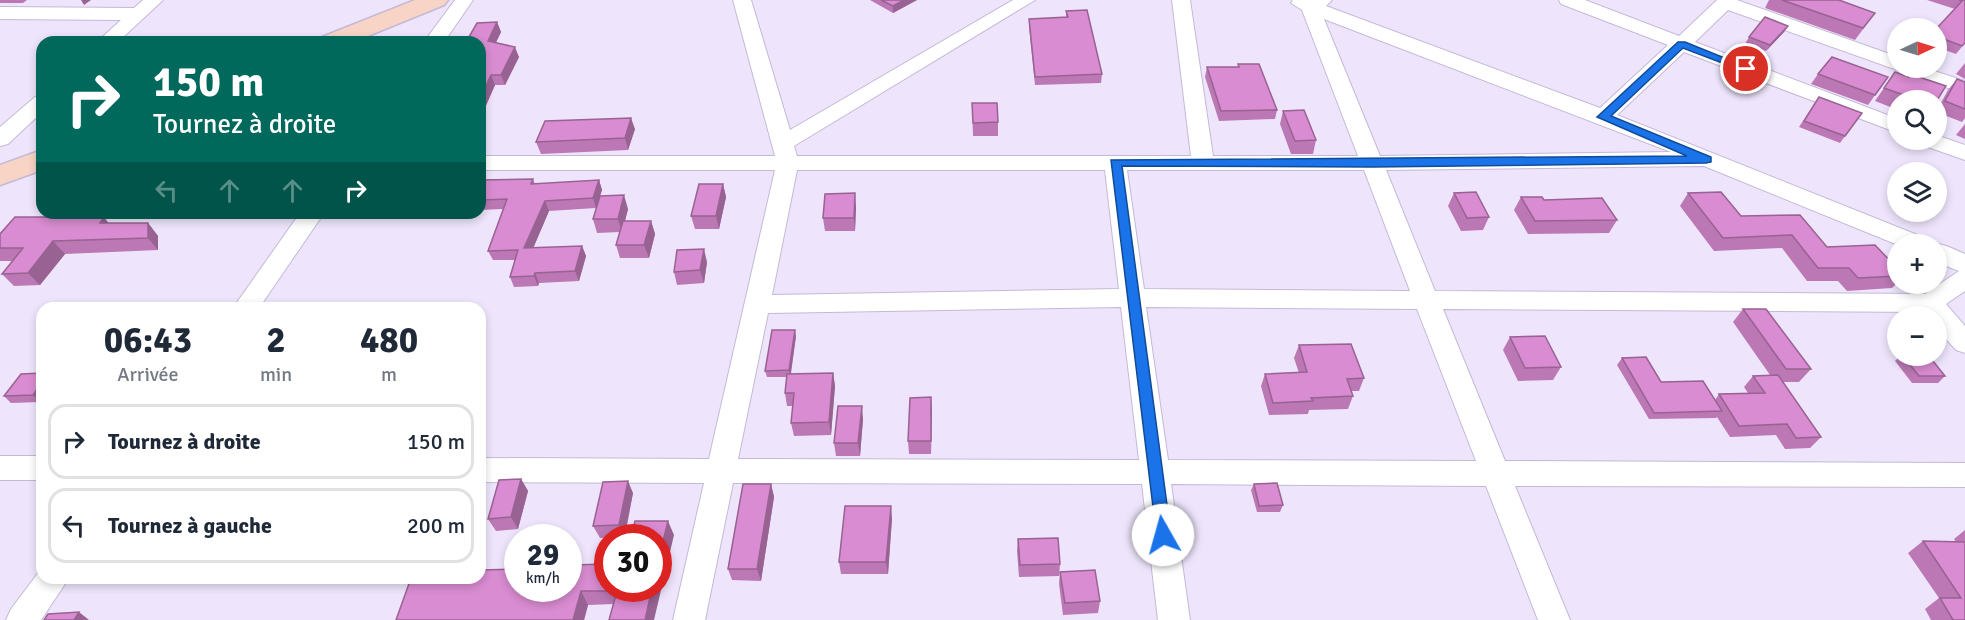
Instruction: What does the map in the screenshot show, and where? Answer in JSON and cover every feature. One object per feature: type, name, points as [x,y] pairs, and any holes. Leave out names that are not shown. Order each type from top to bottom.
[{"type":"street","points":[[114,36],[154,0]]},
{"type":"street","points":[[346,36],[436,0]]},
{"type":"street","points":[[438,36],[464,0]]},
{"type":"street","points":[[688,620],[757,304],[785,153],[742,0]]},
{"type":"street","points":[[785,153],[1026,0]]},
{"type":"street","points":[[1181,0],[1203,163]]},
{"type":"street","points":[[1568,0],[1887,123]]},
{"type":"street","points":[[1310,2],[1892,234]]},
{"type":"street","points":[[1310,2],[1372,164],[1554,620]]},
{"type":"street","points":[[1603,117],[1727,2],[1887,60]]},
{"type":"street","points":[[0,13],[138,14]]},
{"type":"street","points":[[1936,78],[1965,88]]},
{"type":"street","points":[[0,139],[36,106]]},
{"type":"street","points":[[1947,146],[1965,153]]},
{"type":"street","points":[[486,164],[785,153],[1115,163],[1372,164],[1706,159]]},
{"type":"street","points":[[0,176],[36,162]]},
{"type":"street","points":[[1115,163],[1174,620]]},
{"type":"street","points":[[249,302],[308,219]]},
{"type":"street","points":[[1947,257],[1965,264]]},
{"type":"street","points":[[757,304],[1134,298],[1930,303],[1965,278]]},
{"type":"street","points":[[1930,303],[1965,342]]},
{"type":"street","points":[[0,468],[36,468]]},
{"type":"street","points":[[486,470],[1965,475]]},
{"type":"street","points":[[22,620],[48,584]]},
{"type":"building","points":[[881,0],[904,0],[893,6]]},
{"type":"building","points":[[1782,0],[1839,0],[1875,13],[1863,28]]},
{"type":"building","points":[[1959,0],[1965,0],[1965,43],[1962,46],[1947,40],[1946,18],[1962,1]]},
{"type":"building","points":[[1087,10],[1102,74],[1035,77],[1029,19],[1068,17],[1066,11]]},
{"type":"building","points":[[1765,17],[1788,26],[1770,45],[1749,37]]},
{"type":"building","points":[[497,22],[488,41],[515,47],[501,75],[491,75],[486,86],[486,36],[469,36],[477,23]]},
{"type":"building","points":[[1832,57],[1887,78],[1875,95],[1818,74]]},
{"type":"building","points":[[1238,64],[1259,64],[1277,110],[1221,111],[1207,67],[1239,67]]},
{"type":"building","points":[[1891,78],[1922,78],[1946,86],[1944,90],[1890,90],[1884,88]]},
{"type":"building","points":[[1957,79],[1965,82],[1965,109],[1947,102]]},
{"type":"building","points":[[1819,97],[1862,113],[1845,136],[1804,121]]},
{"type":"building","points":[[972,103],[997,103],[998,122],[973,123]]},
{"type":"building","points":[[1304,110],[1316,140],[1295,141],[1283,111]]},
{"type":"building","points":[[631,118],[625,138],[536,142],[545,121]]},
{"type":"building","points":[[533,179],[531,184],[599,180],[593,198],[545,201],[524,248],[582,246],[575,271],[510,277],[518,250],[488,251],[507,199],[486,200],[486,180]]},
{"type":"building","points":[[699,184],[723,184],[716,216],[691,216]]},
{"type":"building","points":[[1476,192],[1489,217],[1467,218],[1454,193]]},
{"type":"building","points":[[1721,192],[1741,216],[1800,215],[1827,247],[1875,245],[1887,258],[1887,277],[1858,278],[1849,268],[1818,268],[1792,235],[1723,238],[1688,193]]},
{"type":"building","points":[[855,193],[854,218],[823,218],[825,194]]},
{"type":"building","points":[[624,195],[618,219],[593,219],[600,196]]},
{"type":"building","points":[[1521,197],[1542,197],[1544,200],[1602,198],[1617,220],[1535,221]]},
{"type":"building","points":[[15,217],[103,219],[100,223],[148,223],[148,238],[53,241],[28,273],[2,274],[23,248],[0,248],[0,234]]},
{"type":"building","points":[[623,221],[651,221],[644,245],[616,245]]},
{"type":"building","points":[[704,249],[700,270],[674,272],[677,250]]},
{"type":"building","points":[[1743,309],[1766,309],[1811,369],[1786,369]]},
{"type":"building","points":[[772,330],[795,330],[789,370],[765,371]]},
{"type":"building","points":[[1545,336],[1561,367],[1525,368],[1510,337]]},
{"type":"building","points":[[1351,344],[1364,378],[1347,379],[1353,396],[1273,403],[1265,374],[1307,372],[1299,345]]},
{"type":"building","points":[[1646,357],[1661,382],[1703,381],[1722,411],[1654,413],[1622,358]]},
{"type":"building","points":[[1911,366],[1937,366],[1945,376],[1919,376]]},
{"type":"building","points":[[36,373],[36,391],[33,395],[4,396],[21,374]]},
{"type":"building","points":[[833,373],[829,422],[791,423],[794,393],[785,393],[787,374]]},
{"type":"building","points":[[1778,375],[1821,437],[1796,438],[1787,424],[1739,426],[1719,394],[1765,393],[1753,376]]},
{"type":"building","points":[[931,397],[931,441],[908,441],[910,398]]},
{"type":"building","points":[[838,406],[862,406],[858,443],[834,443]]},
{"type":"building","points":[[521,479],[511,517],[488,519],[499,480]]},
{"type":"building","points":[[628,481],[619,524],[594,524],[593,526],[603,482]]},
{"type":"building","points":[[1277,483],[1283,505],[1259,506],[1254,484]]},
{"type":"building","points":[[743,484],[771,484],[757,569],[728,569]]},
{"type":"building","points":[[845,506],[891,506],[886,562],[839,562]]},
{"type":"building","points":[[635,521],[668,521],[667,524],[634,524]]},
{"type":"building","points":[[1058,538],[1060,564],[1020,565],[1018,539]]},
{"type":"building","points":[[1923,541],[1965,542],[1965,620],[1953,620],[1940,598],[1961,598]]},
{"type":"building","points":[[594,564],[594,591],[582,591],[582,565]]},
{"type":"building","points":[[504,569],[504,602],[578,602],[573,620],[396,620],[409,584],[486,584],[486,570]]},
{"type":"building","points":[[1095,570],[1100,601],[1065,603],[1060,572]]},
{"type":"building","points":[[614,602],[649,602],[645,620],[609,620]]},
{"type":"building","points":[[79,612],[74,620],[44,620],[48,614]]},
{"type":"route","points":[[1163,535],[1115,163],[1372,164],[1706,159],[1603,117],[1682,44],[1746,69]]}]
